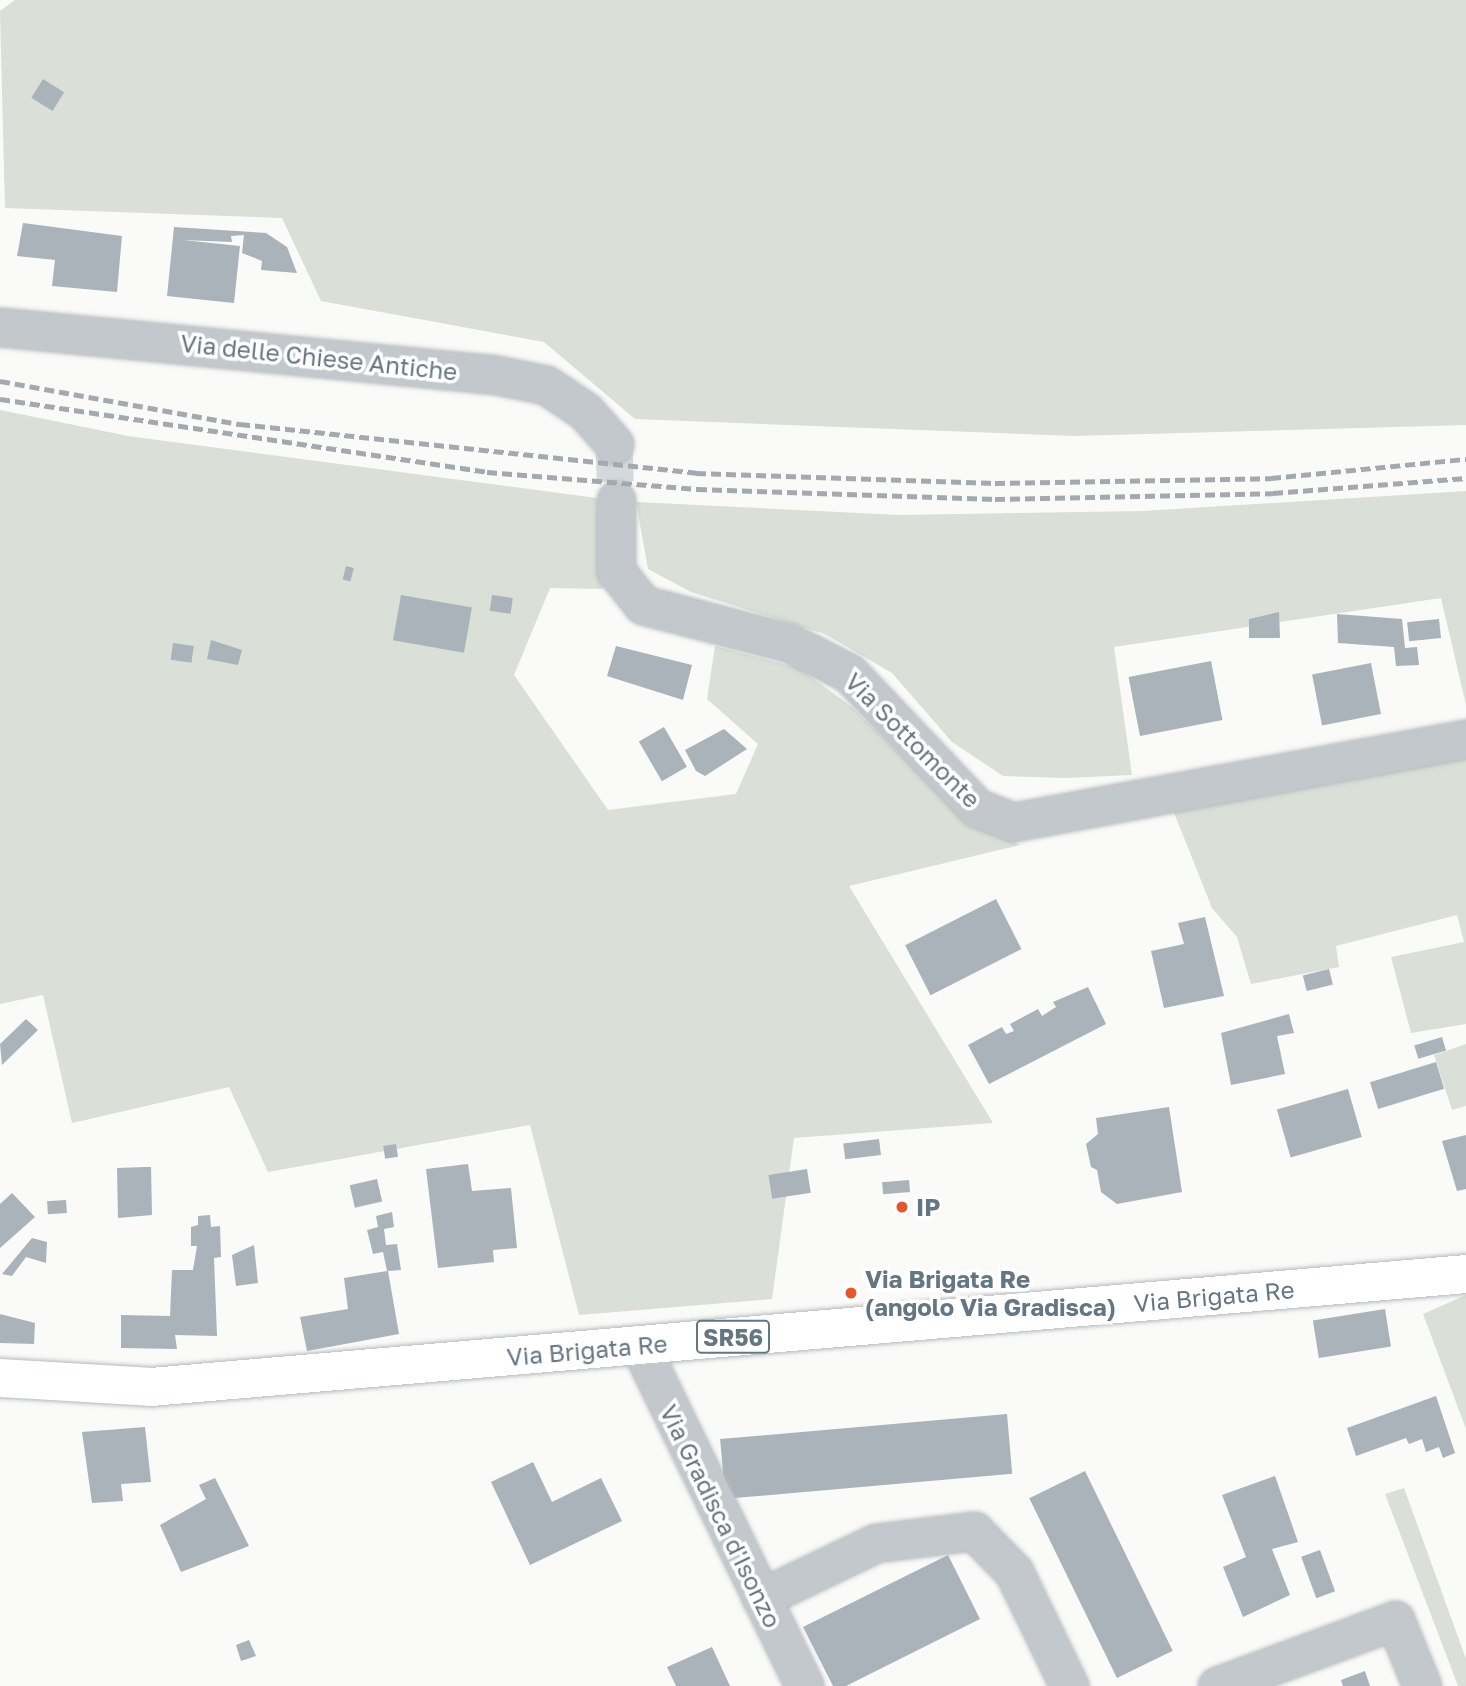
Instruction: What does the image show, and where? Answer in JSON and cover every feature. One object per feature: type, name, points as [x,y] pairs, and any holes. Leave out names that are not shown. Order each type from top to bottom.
[{"type":"main road","name":"Via Brigata Re","points":[[0,1378],[151,1387],[647,1362],[1466,1274]]},
{"type":"street","name":"Via delle Chiese Antiche","points":[[0,327],[491,374],[546,385],[585,411],[614,444]]},
{"type":"street","name":"Via Sottomonte","points":[[616,500],[616,571],[643,605],[790,643],[849,673],[977,808],[1013,822],[1466,739]]},
{"type":"street","name":"Via Gradisca d'Isonzo","points":[[647,1362],[804,1686]]},
{"type":"street","points":[[761,1598],[876,1543],[974,1531],[1014,1572],[1069,1686]]},
{"type":"street","points":[[1217,1686],[1395,1620],[1422,1686]]},
{"type":"shaded area","points":[[15,0],[1466,0],[1466,425],[1074,436],[635,419],[544,342],[321,301],[282,218],[5,208],[0,11]]},
{"type":"shaded area","points":[[0,410],[128,436],[597,498],[603,589],[550,588],[514,675],[608,810],[736,794],[758,744],[707,699],[715,646],[799,668],[852,707],[962,817],[1020,845],[849,886],[993,1123],[794,1138],[772,1299],[579,1315],[530,1125],[268,1172],[229,1087],[72,1123],[43,995],[0,1004]]},
{"type":"shaded area","points":[[1466,491],[1466,705],[1441,598],[1114,647],[1132,775],[1065,778],[1003,776],[952,742],[892,673],[825,634],[691,592],[648,569],[636,502],[899,515],[1143,511]]},
{"type":"shaded area","points":[[1466,755],[1466,1024],[1411,1033],[1391,957],[1464,942],[1457,915],[1336,946],[1339,967],[1251,984],[1237,937],[1212,908],[1173,810]]},
{"type":"shaded area","points":[[1466,1044],[1466,1106],[1452,1110],[1434,1055]]},
{"type":"shaded area","points":[[1466,1295],[1466,1429],[1423,1314]]},
{"type":"shaded area","points":[[1404,1488],[1466,1659],[1466,1686],[1458,1686],[1385,1494]]},
{"type":"building","points":[[43,79],[64,92],[53,111],[31,98]]},
{"type":"building","points":[[23,223],[122,236],[117,292],[52,286],[55,260],[17,256]]},
{"type":"building","points":[[174,227],[266,233],[287,247],[297,273],[261,270],[262,261],[242,253],[244,235],[231,236],[232,242],[183,240],[240,246],[234,303],[167,296]]},
{"type":"building","points":[[346,566],[354,568],[350,582],[343,580]]},
{"type":"building","points":[[401,595],[472,608],[464,653],[393,640]]},
{"type":"building","points":[[492,595],[513,598],[511,614],[490,611]]},
{"type":"building","points":[[1279,612],[1280,638],[1249,638],[1249,619]]},
{"type":"building","points":[[1337,614],[1402,619],[1405,648],[1417,647],[1419,665],[1396,666],[1394,647],[1338,643]]},
{"type":"building","points":[[1439,619],[1441,638],[1409,641],[1407,622]]},
{"type":"building","points":[[211,640],[242,650],[238,665],[207,659]]},
{"type":"building","points":[[173,643],[194,646],[191,663],[171,660]]},
{"type":"building","points":[[616,646],[692,665],[683,700],[607,676]]},
{"type":"building","points":[[1211,661],[1222,720],[1140,736],[1129,677]]},
{"type":"building","points":[[1371,663],[1381,714],[1322,725],[1312,674]]},
{"type":"building","points":[[664,727],[687,767],[662,781],[639,742]]},
{"type":"building","points":[[724,729],[747,749],[705,776],[696,771],[685,750]]},
{"type":"building","points":[[996,899],[1021,949],[931,995],[905,945]]},
{"type":"building","points":[[1205,917],[1224,996],[1164,1008],[1151,951],[1184,944],[1178,923]]},
{"type":"building","points":[[1329,969],[1333,985],[1307,991],[1303,976]]},
{"type":"building","points":[[1088,987],[1106,1024],[989,1084],[968,1045],[1002,1027],[1006,1034],[1014,1031],[1010,1024],[1038,1009],[1042,1016],[1056,1007],[1053,1002]]},
{"type":"building","points":[[1289,1014],[1294,1033],[1277,1036],[1285,1074],[1231,1085],[1221,1033]]},
{"type":"building","points":[[26,1019],[38,1030],[2,1065],[0,1044]]},
{"type":"building","points":[[1442,1037],[1446,1050],[1418,1059],[1414,1045]]},
{"type":"building","points":[[1436,1062],[1444,1089],[1378,1109],[1370,1082]]},
{"type":"building","points":[[1348,1089],[1362,1137],[1291,1157],[1277,1109]]},
{"type":"building","points":[[1169,1107],[1182,1192],[1117,1204],[1101,1192],[1097,1170],[1091,1167],[1086,1144],[1098,1134],[1096,1118]]},
{"type":"building","points":[[1466,1135],[1466,1189],[1457,1191],[1442,1141]]},
{"type":"building","points":[[879,1139],[881,1155],[845,1159],[843,1143]]},
{"type":"building","points":[[396,1144],[398,1157],[385,1159],[383,1146]]},
{"type":"building","points":[[468,1164],[472,1191],[511,1188],[517,1248],[493,1250],[494,1262],[438,1268],[426,1169]]},
{"type":"building","points":[[151,1167],[152,1215],[118,1218],[117,1168]]},
{"type":"building","points":[[807,1169],[811,1193],[772,1199],[768,1175]]},
{"type":"building","points":[[377,1179],[382,1201],[355,1208],[350,1185]]},
{"type":"building","points":[[909,1180],[910,1192],[883,1194],[882,1182]]},
{"type":"building","points":[[12,1193],[35,1217],[0,1248],[0,1204]]},
{"type":"building","points":[[66,1200],[67,1213],[48,1214],[47,1201]]},
{"type":"building","points":[[392,1212],[394,1227],[384,1229],[386,1245],[397,1244],[401,1270],[388,1271],[399,1334],[307,1351],[300,1317],[348,1309],[344,1278],[387,1271],[383,1252],[373,1254],[367,1230],[378,1227],[376,1216]]},
{"type":"building","points":[[210,1215],[211,1227],[220,1226],[221,1257],[214,1258],[217,1336],[175,1335],[177,1349],[121,1348],[121,1315],[170,1316],[172,1270],[193,1270],[197,1246],[191,1246],[191,1227],[198,1225],[198,1216]]},
{"type":"building","points":[[32,1238],[47,1242],[46,1263],[26,1257],[12,1276],[2,1274]]},
{"type":"building","points":[[254,1245],[258,1283],[236,1286],[232,1255]]},
{"type":"building","points":[[1385,1309],[1391,1347],[1319,1358],[1313,1320]]},
{"type":"building","points":[[0,1314],[35,1323],[34,1344],[0,1343]]},
{"type":"building","points":[[1436,1396],[1455,1453],[1443,1458],[1439,1447],[1426,1452],[1422,1439],[1409,1444],[1406,1438],[1356,1456],[1347,1428]]},
{"type":"building","points":[[1007,1414],[1012,1474],[725,1499],[720,1439]]},
{"type":"building","points":[[145,1427],[151,1482],[121,1484],[123,1501],[92,1503],[82,1432]]},
{"type":"building","points":[[533,1462],[552,1502],[601,1478],[622,1521],[530,1565],[491,1482]]},
{"type":"building","points":[[1085,1471],[1173,1651],[1117,1678],[1029,1498]]},
{"type":"building","points":[[1275,1476],[1298,1542],[1272,1549],[1290,1595],[1243,1617],[1223,1567],[1246,1557],[1222,1495]]},
{"type":"building","points":[[215,1478],[249,1546],[181,1572],[160,1525],[206,1499],[199,1485]]},
{"type":"building","points":[[1320,1550],[1335,1591],[1316,1598],[1301,1557]]},
{"type":"building","points":[[948,1555],[980,1619],[846,1686],[833,1686],[803,1627]]},
{"type":"building","points":[[249,1640],[256,1656],[241,1661],[236,1645]]},
{"type":"building","points":[[712,1647],[730,1686],[676,1686],[667,1667]]},
{"type":"building","points":[[1365,1671],[1370,1686],[1343,1686],[1341,1680]]},
{"type":"tunnel","points":[[614,444],[616,500]]},
{"type":"railway","points":[[0,381],[240,424],[696,473],[995,483],[1271,478],[1466,459]]},
{"type":"railway","points":[[0,399],[487,472],[697,489],[995,499],[1273,493],[1466,478]]},
{"type":"place","name":"IP","points":[[902,1207]]},
{"type":"place","name":"Via Brigata Re (angolo Via Gradisca)","points":[[851,1293]]}]
